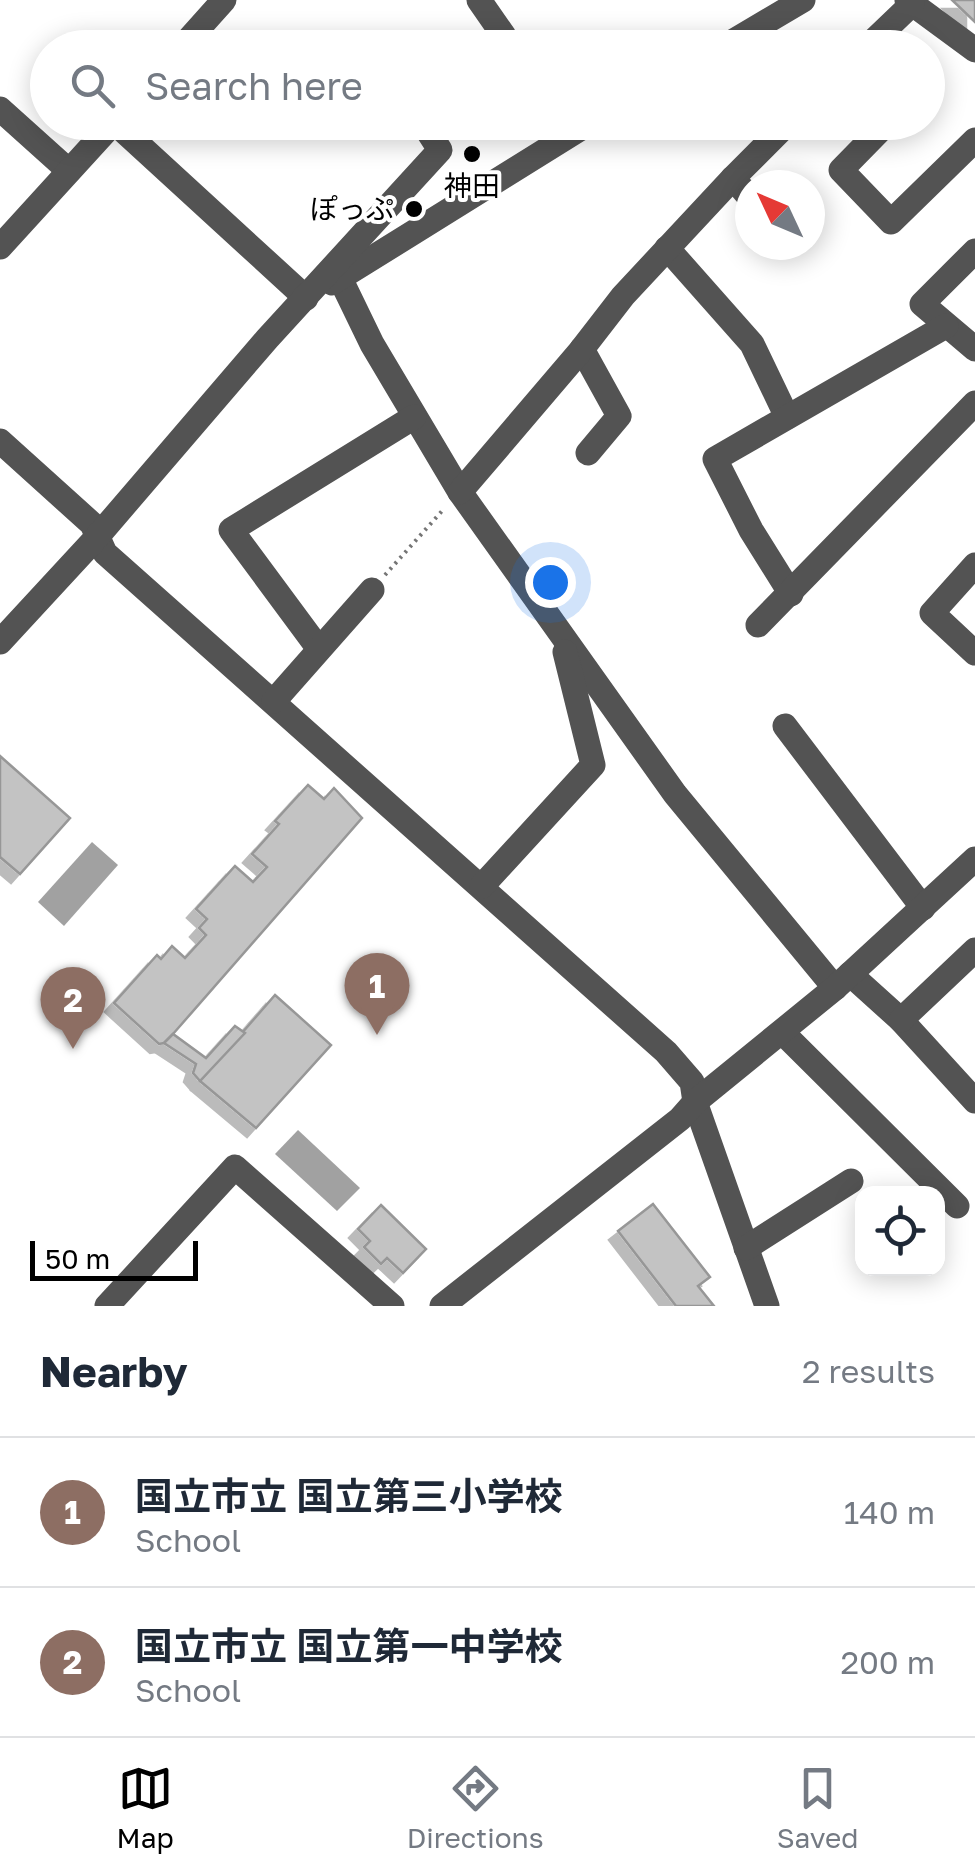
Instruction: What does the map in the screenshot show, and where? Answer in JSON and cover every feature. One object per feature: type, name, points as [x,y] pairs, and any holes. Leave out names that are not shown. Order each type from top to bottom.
[{"type":"street","points":[[198,30],[224,0]]},
{"type":"street","points":[[479,0],[500,30]]},
{"type":"street","points":[[752,30],[803,0]]},
{"type":"street","points":[[883,30],[909,2],[975,50]]},
{"type":"street","points":[[1,111],[30,137]]},
{"type":"street","points":[[34,140],[69,171]]},
{"type":"street","points":[[0,248],[97,140]]},
{"type":"street","points":[[134,140],[306,298]]},
{"type":"street","points":[[0,642],[96,537],[184,431],[440,150],[434,140]]},
{"type":"street","points":[[306,298],[562,140]]},
{"type":"street","points":[[755,170],[776,140]]},
{"type":"street","points":[[871,140],[842,170],[891,222],[975,140]]},
{"type":"street","points":[[460,492],[646,270],[667,248],[735,194]]},
{"type":"street","points":[[667,248],[752,344],[786,418]]},
{"type":"street","points":[[975,251],[922,304],[975,349]]},
{"type":"street","points":[[340,278],[372,344],[460,492],[675,794],[843,981],[902,1020],[970,1084]]},
{"type":"street","points":[[791,594],[751,530],[715,459],[946,326]]},
{"type":"street","points":[[582,349],[619,416],[588,453]]},
{"type":"street","points":[[758,626],[975,403]]},
{"type":"street","points":[[319,649],[231,530],[414,417]]},
{"type":"street","points":[[0,441],[92,524],[105,554],[666,1052],[692,1082],[695,1102],[767,1306]]},
{"type":"street","points":[[975,565],[932,613],[975,653]]},
{"type":"street","points":[[274,701],[372,590]]},
{"type":"street","points":[[482,886],[593,765],[560,635]]},
{"type":"street","points":[[784,726],[923,908]]},
{"type":"street","points":[[442,1306],[783,1033],[975,859]]},
{"type":"street","points":[[902,1020],[975,950]]},
{"type":"street","points":[[783,1033],[957,1206]]},
{"type":"street","points":[[108,1306],[235,1167],[392,1306]]},
{"type":"street","points":[[746,1248],[851,1181]]},
{"type":"path","points":[[372,590],[460,492]]},
{"type":"shaded area","points":[[92,842],[118,865],[64,926],[38,902]]},
{"type":"shaded area","points":[[298,1130],[360,1188],[337,1211],[275,1154]]},
{"type":"building","points":[[952,0],[975,0],[975,22]]},
{"type":"building","points":[[0,756],[70,818],[20,874],[0,857]]},
{"type":"building","points":[[308,785],[324,799],[334,788],[362,818],[173,1034],[159,1044],[114,1003],[157,955],[161,959],[172,946],[185,958],[206,935],[199,928],[207,919],[196,909],[235,866],[253,882],[267,867],[252,854]]},
{"type":"building","points":[[275,995],[331,1045],[256,1128],[200,1081]]},
{"type":"building","points":[[235,1026],[245,1033],[200,1081],[193,1073],[196,1064],[164,1043],[173,1034],[206,1058]]},
{"type":"building","points":[[653,1204],[710,1277],[698,1286],[714,1306],[676,1306],[618,1231]]},
{"type":"building","points":[[381,1205],[426,1249],[403,1273],[387,1258],[381,1264],[364,1247],[370,1241],[358,1229]]},
{"type":"place","name":"神田","points":[[472,154]]},
{"type":"place","name":"ぽっぷ","points":[[414,209]]},
{"type":"place","name":"国立市立 国立第三小学校","points":[[377,1035]]},
{"type":"place","name":"国立市立 国立第一中学校","points":[[73,1049]]}]
